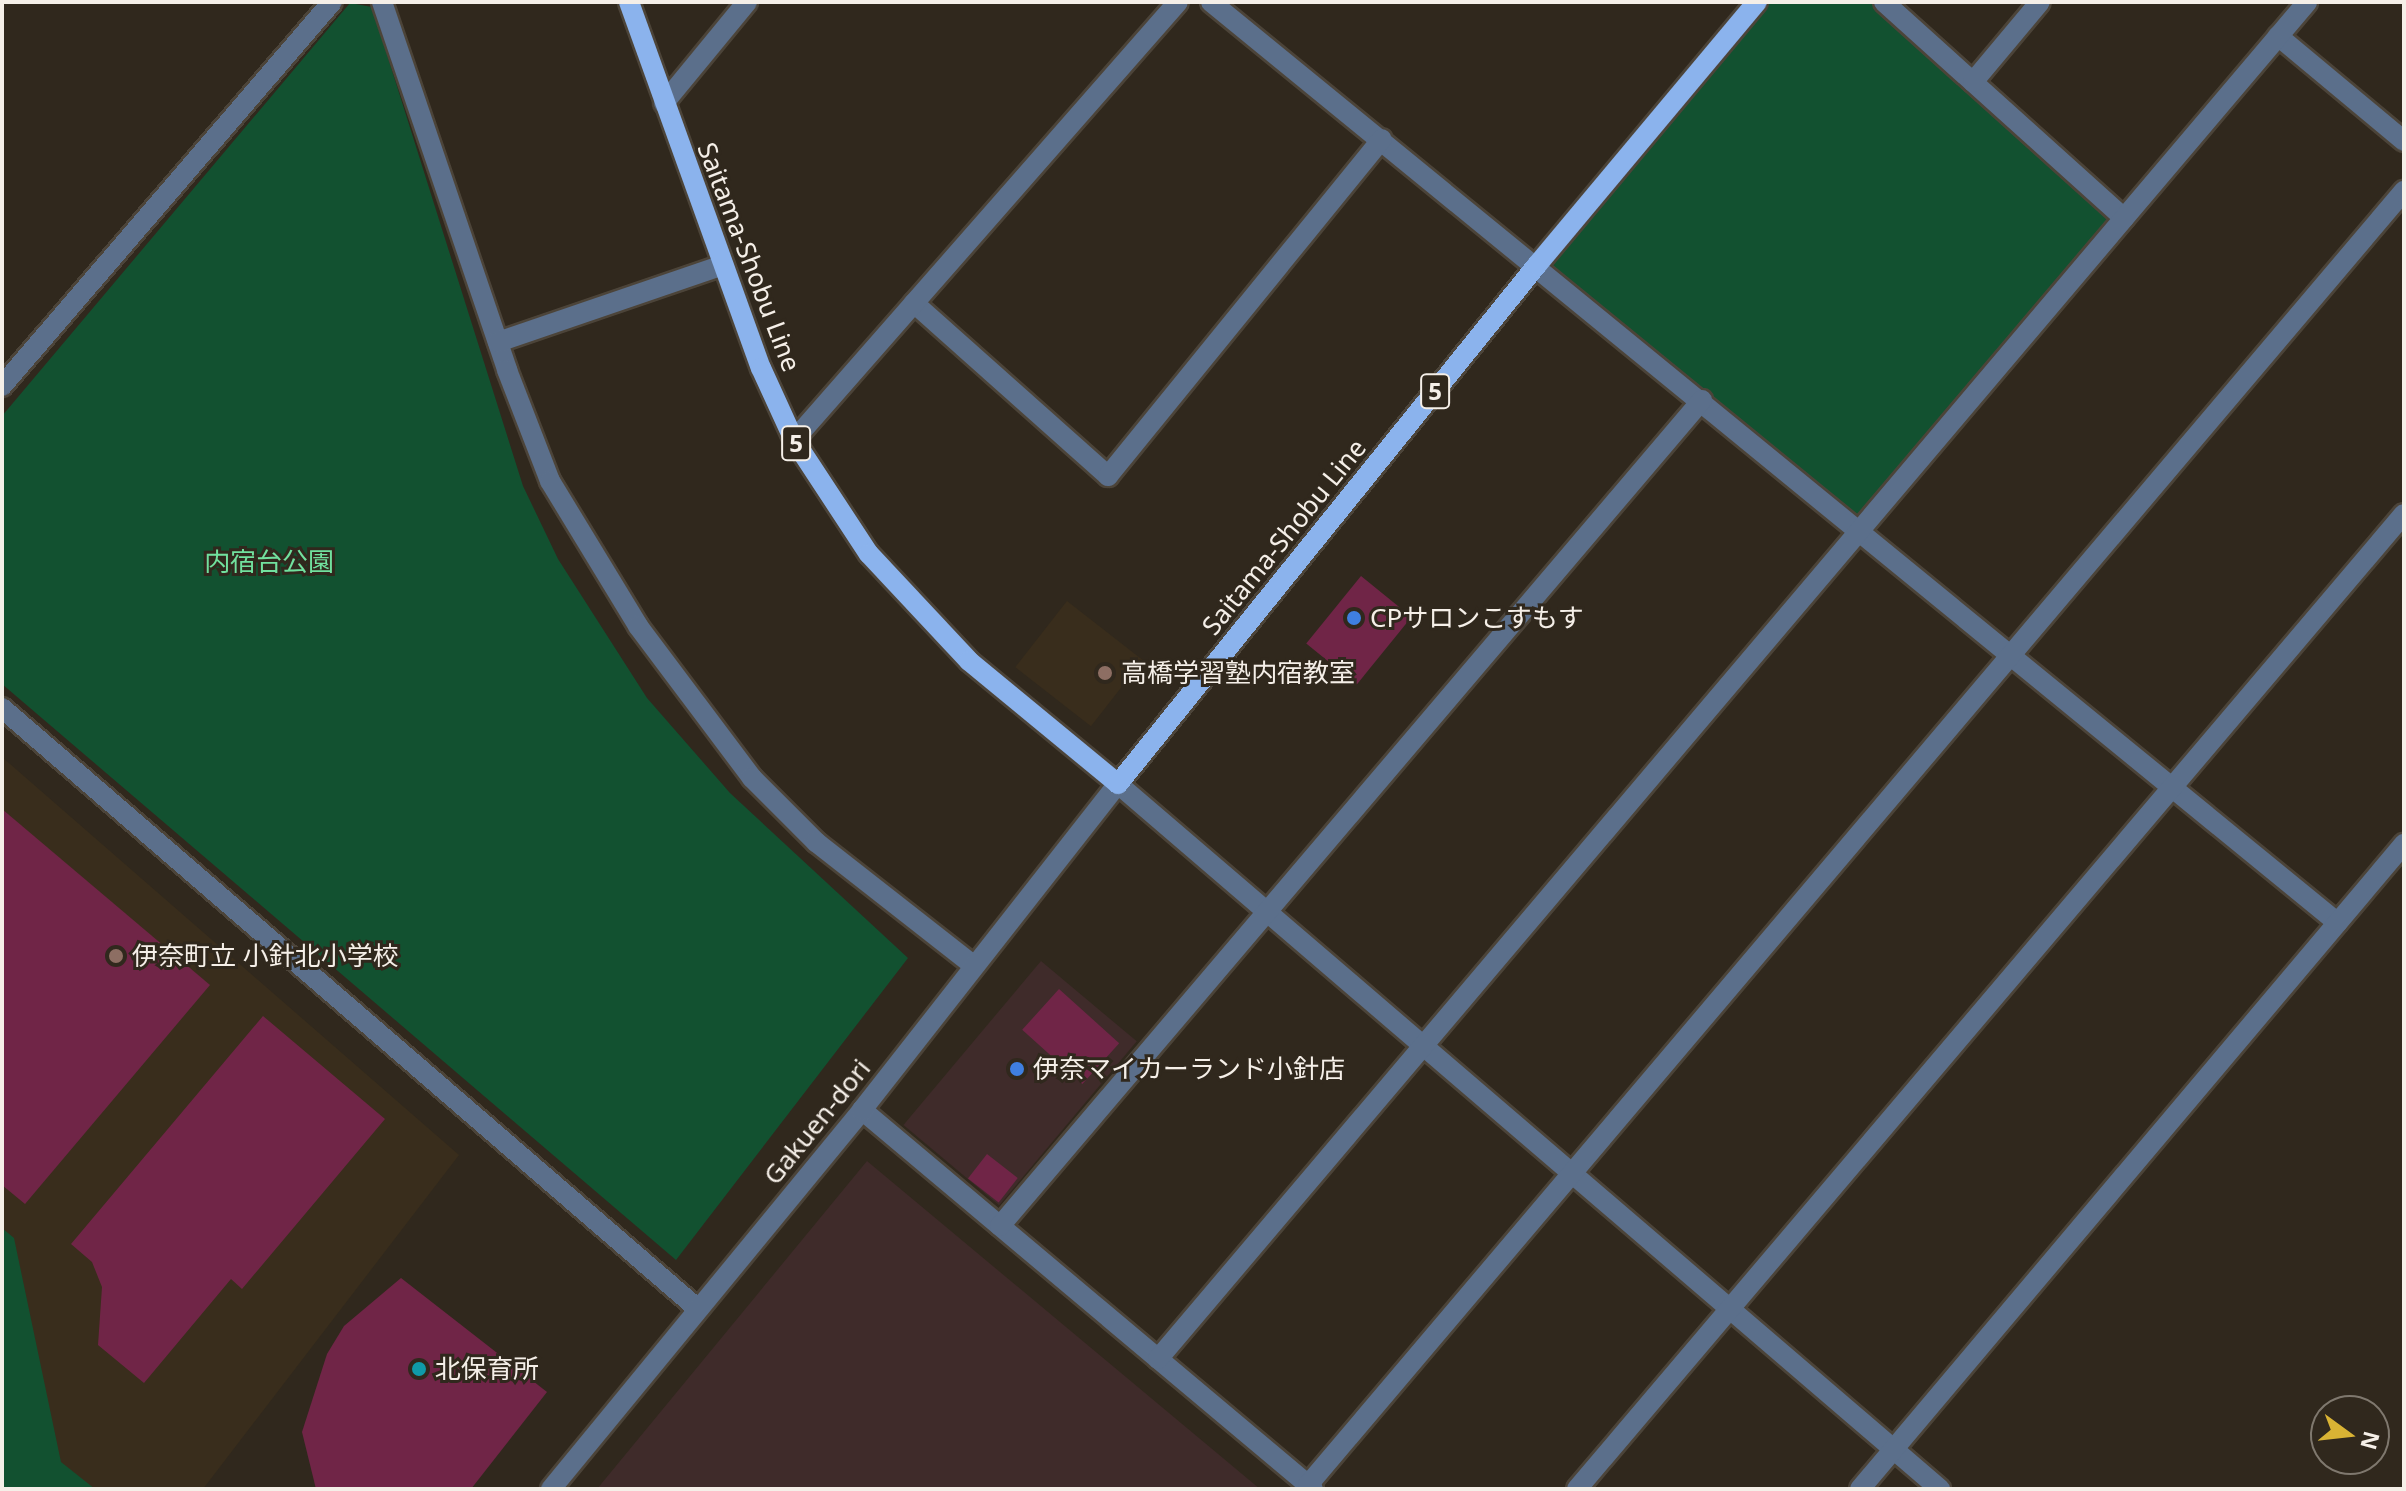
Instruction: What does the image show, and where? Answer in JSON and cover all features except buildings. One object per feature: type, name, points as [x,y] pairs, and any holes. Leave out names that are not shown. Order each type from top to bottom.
[{"type":"main road","name":"Saitama-Shobu Line","points":[[629,2],[723,265],[794,440],[869,554],[959,650],[1118,784],[1537,265],[1757,2]]},
{"type":"street","points":[[2,386],[332,2]]},
{"type":"street","points":[[382,2],[498,342],[550,481],[671,676],[752,778],[816,842],[974,966]]},
{"type":"street","points":[[664,103],[747,2]]},
{"type":"street","points":[[794,440],[1178,2]]},
{"type":"street","points":[[1211,2],[1537,265],[2338,923]]},
{"type":"street","points":[[1884,2],[2124,218]]},
{"type":"street","points":[[1973,82],[2040,2]]},
{"type":"street","points":[[1158,1359],[2307,2]]},
{"type":"street","points":[[2278,36],[2404,141]]},
{"type":"street","points":[[914,303],[1108,476],[1382,139]]},
{"type":"street","points":[[862,1110],[1310,1487],[2404,191]]},
{"type":"street","points":[[498,342],[723,265]]},
{"type":"street","points":[[1000,1226],[1702,400]]},
{"type":"street","points":[[1577,1489],[2404,514]]},
{"type":"street","points":[[2,708],[698,1309]]},
{"type":"street","points":[[1118,784],[1940,1489]]},
{"type":"street","name":"Gakuen-dori","points":[[551,1489],[862,1110],[1118,784]]},
{"type":"street","points":[[1860,1489],[2404,844]]},
{"type":"shaded area","points":[[1067,601],[1143,660],[1091,726],[1015,667]]},
{"type":"shaded area","name":"伊奈町立 小針北小学校","points":[[2,757],[459,1155],[203,1489],[2,1489]]},
{"type":"shaded area","points":[[1041,961],[1137,1041],[999,1205],[903,1125]]},
{"type":"shaded area","points":[[867,1161],[1260,1489],[597,1489]]},
{"type":"green space","points":[[1757,2],[1884,2],[2124,218],[1860,530],[1537,265]]},
{"type":"green space","name":"内宿台公園","points":[[350,3],[372,7],[523,486],[558,559],[647,698],[730,793],[908,958],[676,1260],[2,684],[2,416]]},
{"type":"green space","points":[[2,1228],[14,1238],[61,1462],[95,1489],[2,1489]]},
{"type":"place","name":"CPサロンこすもす","points":[[1354,618]]},
{"type":"place","name":"高橋学習塾内宿教室","points":[[1105,673]]},
{"type":"place","name":"伊奈町立 小針北小学校","points":[[116,956]]},
{"type":"place","name":"伊奈マイカーランド小針店","points":[[1017,1069]]},
{"type":"place","name":"北保育所","points":[[419,1369]]}]
